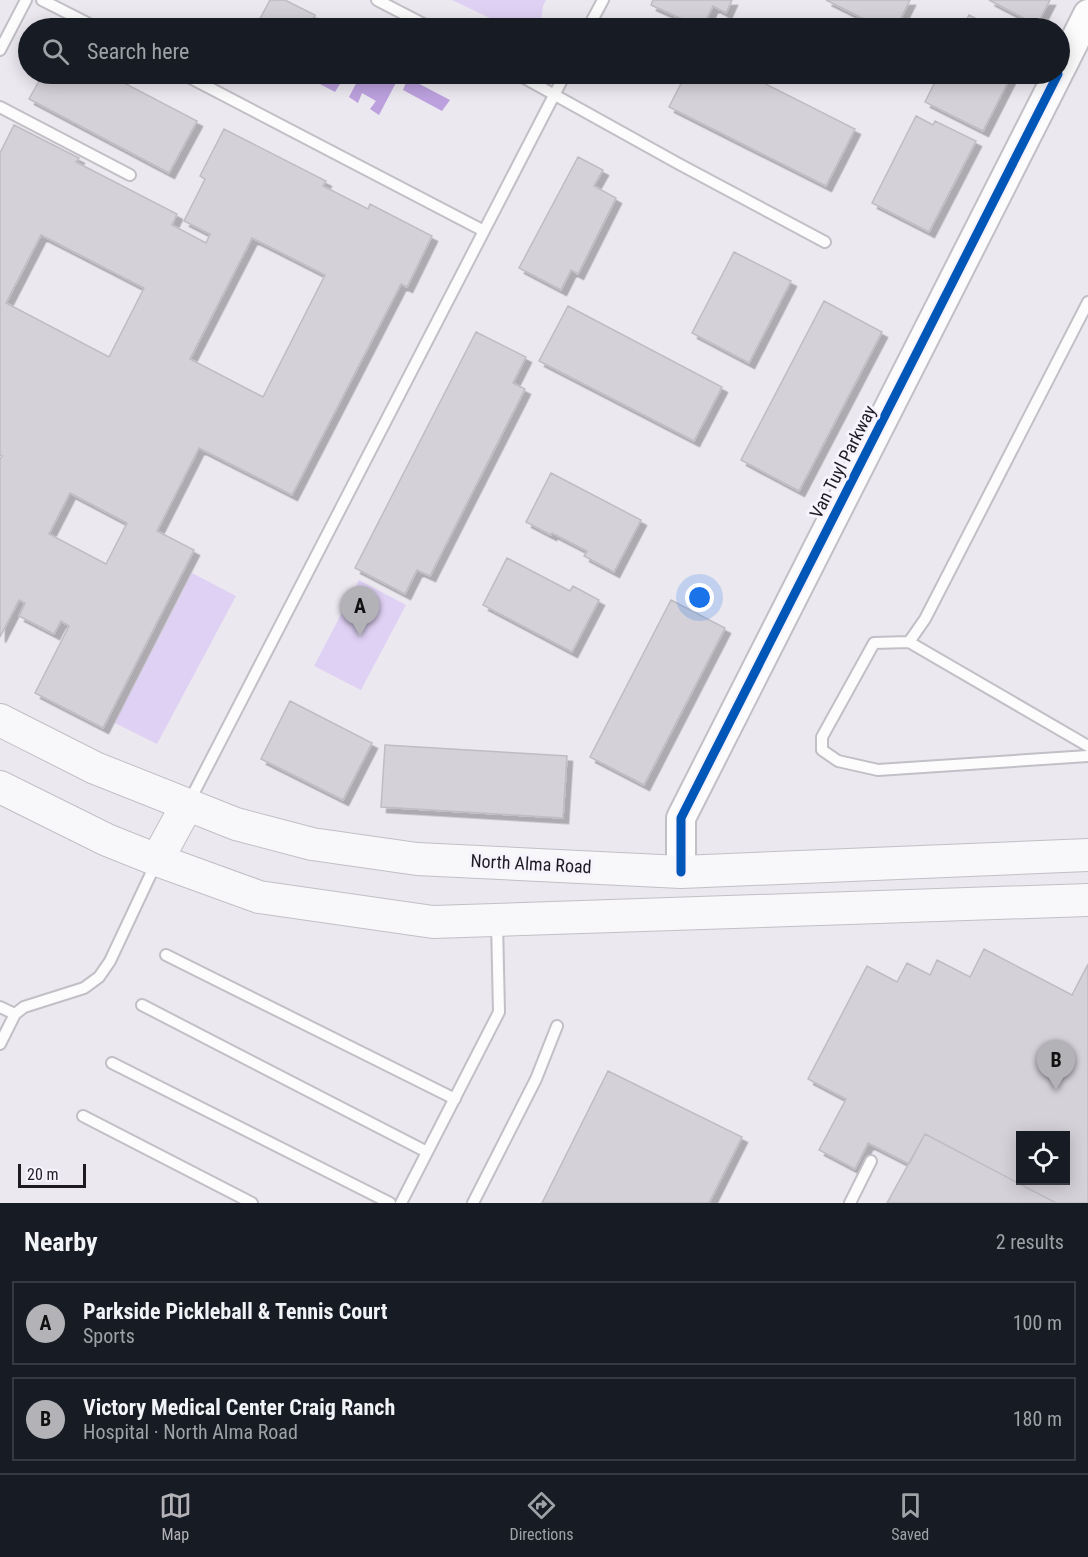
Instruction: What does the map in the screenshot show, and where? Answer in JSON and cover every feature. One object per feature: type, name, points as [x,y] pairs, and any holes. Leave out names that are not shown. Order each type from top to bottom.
[{"type":"main road","name":"North Alma Road","points":[[0,720],[95,768],[236,824],[312,844],[407,857],[681,872],[1088,855]]},
{"type":"main road","points":[[0,787],[107,840],[157,861],[259,897],[433,922],[1088,900]]},
{"type":"main road","points":[[157,861],[187,805]]},
{"type":"street","name":"Van Tuyl Parkway","points":[[1070,50],[1088,14]]},
{"type":"street","name":"Van Tuyl Parkway","points":[[681,872],[681,818],[1053,84]]},
{"type":"lane","points":[[0,50],[26,0]]},
{"type":"lane","points":[[42,0],[77,18]]},
{"type":"lane","points":[[377,0],[412,18]]},
{"type":"lane","points":[[593,18],[603,0]]},
{"type":"lane","points":[[202,84],[484,231]]},
{"type":"lane","points":[[537,84],[686,168],[825,242]]},
{"type":"lane","points":[[187,805],[560,84]]},
{"type":"lane","points":[[0,107],[130,175]]},
{"type":"lane","points":[[909,642],[925,619],[1088,302]]},
{"type":"lane","points":[[1088,746],[909,642],[874,642],[822,736],[822,750],[838,761],[878,770],[1088,756]]},
{"type":"lane","points":[[0,1044],[15,1014],[24,1007],[84,988],[99,977],[110,961],[157,861]]},
{"type":"lane","points":[[401,1203],[499,1012],[497,920]]},
{"type":"lane","points":[[166,955],[454,1099]]},
{"type":"lane","points":[[142,1005],[427,1152]]},
{"type":"lane","points":[[0,1007],[15,1014]]},
{"type":"lane","points":[[473,1203],[536,1080],[557,1026]]},
{"type":"lane","points":[[112,1063],[390,1203]]},
{"type":"lane","points":[[82,1116],[252,1203]]},
{"type":"lane","points":[[850,1203],[871,1161]]},
{"type":"shaded area","points":[[452,0],[546,0],[541,18],[490,18]]},
{"type":"shaded area","points":[[320,84],[340,84],[335,92]]},
{"type":"shaded area","points":[[356,84],[395,84],[379,115],[370,109],[376,101],[362,93],[358,103],[349,97]]},
{"type":"shaded area","points":[[406,84],[419,84],[450,100],[442,111],[403,90]]},
{"type":"shaded area","points":[[192,573],[236,596],[157,744],[115,723]]},
{"type":"shaded area","points":[[359,580],[406,605],[361,690],[314,666]]},
{"type":"building","points":[[270,0],[285,0],[315,15],[313,18],[260,18]]},
{"type":"building","points":[[653,0],[732,0],[726,13],[713,6],[707,18],[680,18],[651,5]]},
{"type":"building","points":[[826,0],[910,0],[901,18],[862,18]]},
{"type":"building","points":[[989,0],[1050,0],[1041,18],[1024,18]]},
{"type":"building","points":[[37,84],[126,84],[197,121],[169,173],[29,99]]},
{"type":"building","points":[[681,84],[766,84],[855,129],[826,186],[669,107]]},
{"type":"building","points":[[934,84],[1007,84],[983,131],[925,102]]},
{"type":"building","points":[[916,116],[933,125],[935,121],[976,141],[929,232],[872,203]]},
{"type":"building","points":[[14,125],[79,158],[76,162],[177,214],[172,225],[206,243],[210,234],[184,221],[205,179],[200,176],[224,129],[326,181],[323,186],[368,209],[370,204],[432,236],[407,287],[401,284],[292,495],[199,448],[157,531],[194,550],[103,728],[35,693],[69,626],[61,621],[54,634],[19,616],[25,603],[19,600],[0,637],[0,459],[2,456],[0,455],[0,153]],"holes":[[[41,235],[144,288],[109,357],[6,303]],[[252,238],[325,275],[263,397],[190,359]],[[70,493],[127,523],[106,564],[49,534]]]},
{"type":"building","points":[[578,157],[603,170],[594,186],[616,198],[578,274],[571,270],[561,290],[519,268]]},
{"type":"building","points":[[734,252],[791,281],[749,363],[692,333]]},
{"type":"building","points":[[824,301],[882,332],[799,491],[741,460]]},
{"type":"building","points":[[568,306],[722,387],[694,441],[539,361]]},
{"type":"building","points":[[476,332],[526,357],[513,383],[525,389],[430,576],[417,570],[405,594],[355,568]]},
{"type":"building","points":[[551,473],[641,520],[614,572],[584,556],[587,551],[526,522]]},
{"type":"building","points":[[507,558],[570,591],[573,586],[599,600],[572,652],[483,605]]},
{"type":"building","points":[[671,600],[725,628],[644,785],[590,757]]},
{"type":"building","points":[[290,701],[372,743],[343,800],[261,759]]},
{"type":"building","points":[[385,745],[567,756],[563,818],[381,807]]},
{"type":"building","points":[[984,949],[1072,995],[1088,964],[1088,1203],[1056,1203],[1022,1185],[1070,1185],[1070,1131],[1016,1131],[1016,1182],[925,1134],[909,1164],[868,1143],[855,1169],[819,1150],[846,1099],[808,1079],[867,966],[897,982],[907,963],[930,975],[937,960],[970,977]]},
{"type":"building","points":[[608,1071],[742,1137],[709,1203],[542,1203]]},
{"type":"building","points":[[925,1134],[1016,1182],[1016,1185],[1022,1185],[1056,1203],[887,1203]]},
{"type":"cycle path","points":[[681,872],[681,818],[1053,84]]},
{"type":"place","name":"Parkside Pickleball & Tennis Court","points":[[360,636]]},
{"type":"place","name":"Victory Medical Center Craig Ranch","points":[[1056,1090]]}]
